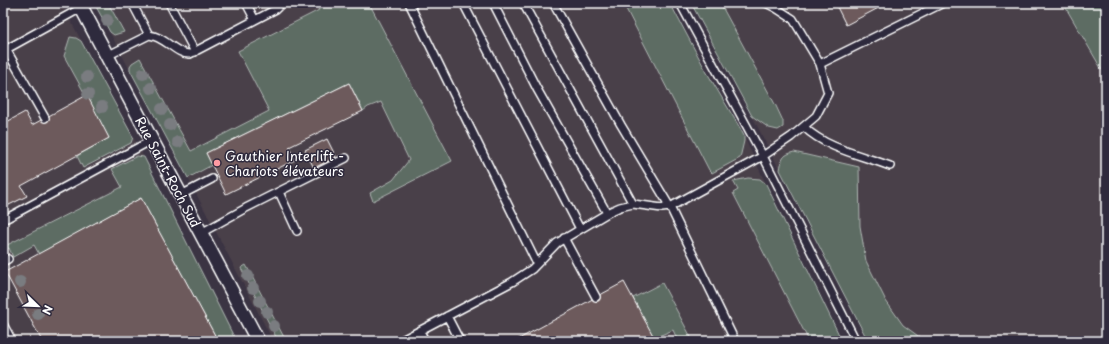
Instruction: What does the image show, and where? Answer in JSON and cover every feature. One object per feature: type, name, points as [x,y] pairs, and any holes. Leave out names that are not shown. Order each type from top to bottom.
[{"type":"street","name":"Rue Saint-Roch Sud","points":[[80,5],[258,341]]},
{"type":"lane","points":[[132,3],[149,35]]},
{"type":"lane","points":[[169,3],[195,52]]},
{"type":"lane","points":[[246,3],[255,20]]},
{"type":"lane","points":[[107,56],[149,35],[157,37],[187,54],[195,52],[276,9],[282,3]]},
{"type":"lane","points":[[409,3],[537,264]]},
{"type":"lane","points":[[463,3],[580,229]]},
{"type":"lane","points":[[493,3],[537,89],[607,213]]},
{"type":"lane","points":[[523,3],[633,204]]},
{"type":"lane","points":[[553,3],[621,125],[670,207],[735,341]]},
{"type":"lane","points":[[680,3],[763,156],[856,341]]},
{"type":"lane","points":[[400,341],[512,282],[537,264],[554,245],[607,213],[620,207],[633,204],[662,208],[670,207],[763,156],[804,127],[816,116],[828,93],[820,64],[793,19],[766,3]]},
{"type":"lane","points":[[820,64],[944,3]]},
{"type":"lane","points":[[45,118],[5,50],[80,5]]},
{"type":"lane","points":[[804,127],[825,143],[890,166]]},
{"type":"lane","points":[[6,218],[152,140]]},
{"type":"lane","points":[[201,233],[346,158]]},
{"type":"lane","points":[[181,196],[212,179]]},
{"type":"lane","points":[[279,192],[297,231]]},
{"type":"lane","points":[[564,238],[596,297]]},
{"type":"lane","points":[[447,316],[460,341]]},
{"type":"lane","points":[[3,324],[12,341]]},
{"type":"lane","points":[[420,331],[425,341]]},
{"type":"shaded area","points":[[3,3],[61,3],[144,157],[236,341],[3,341]]},
{"type":"shaded area","points":[[94,3],[670,3],[706,71],[740,128],[842,341],[273,341]]},
{"type":"shaded area","points":[[94,3],[108,3],[124,32],[114,35],[110,32]]},
{"type":"shaded area","points":[[315,3],[369,3],[452,161],[373,201],[370,193],[393,180],[409,160],[381,102],[368,107],[363,111],[349,83],[206,153],[212,165],[188,178],[130,70],[132,63],[140,58],[191,151],[269,111],[238,51],[319,10]]},
{"type":"shaded area","points":[[623,3],[670,3],[706,71],[744,136],[740,158],[712,173],[709,170]]},
{"type":"shaded area","points":[[691,3],[1063,3],[1102,70],[1106,74],[1106,341],[868,341],[752,116]]},
{"type":"shaded area","points":[[691,3],[720,3],[776,106],[783,121],[783,127],[778,130],[769,128],[752,116]]},
{"type":"shaded area","points":[[1063,3],[1106,3],[1106,74],[1102,70]]},
{"type":"shaded area","points":[[70,37],[81,41],[133,137],[131,143],[83,168],[77,156],[109,138],[64,56]]},
{"type":"shaded area","points":[[794,152],[859,167],[860,226],[866,261],[886,301],[903,325],[925,341],[868,341],[780,170],[783,158]]},
{"type":"shaded area","points":[[137,156],[144,157],[236,341],[218,341],[141,198],[39,254],[34,245],[13,257],[9,248],[3,251],[3,238],[7,245],[122,187],[112,169]]},
{"type":"shaded area","points":[[748,178],[760,179],[766,184],[842,341],[809,341],[733,193],[738,190],[733,181]]},
{"type":"shaded area","points":[[246,265],[286,341],[278,341],[241,268]]},
{"type":"shaded area","points":[[662,283],[693,341],[678,341],[673,330],[654,338],[633,298]]},
{"type":"building","points":[[835,3],[888,3],[846,25]]},
{"type":"building","points":[[349,83],[363,111],[289,147],[295,160],[226,194],[206,153]]},
{"type":"building","points":[[87,95],[109,138],[21,186],[27,196],[3,208],[3,124],[25,112],[32,125]]},
{"type":"building","points":[[327,139],[336,157],[314,168],[305,150]]},
{"type":"building","points":[[141,198],[218,341],[42,341],[5,272]]},
{"type":"building","points":[[624,282],[656,341],[515,341]]},
{"type":"place","name":"Gauthier Interlift - Chariots élévateurs","points":[[217,163]]}]
